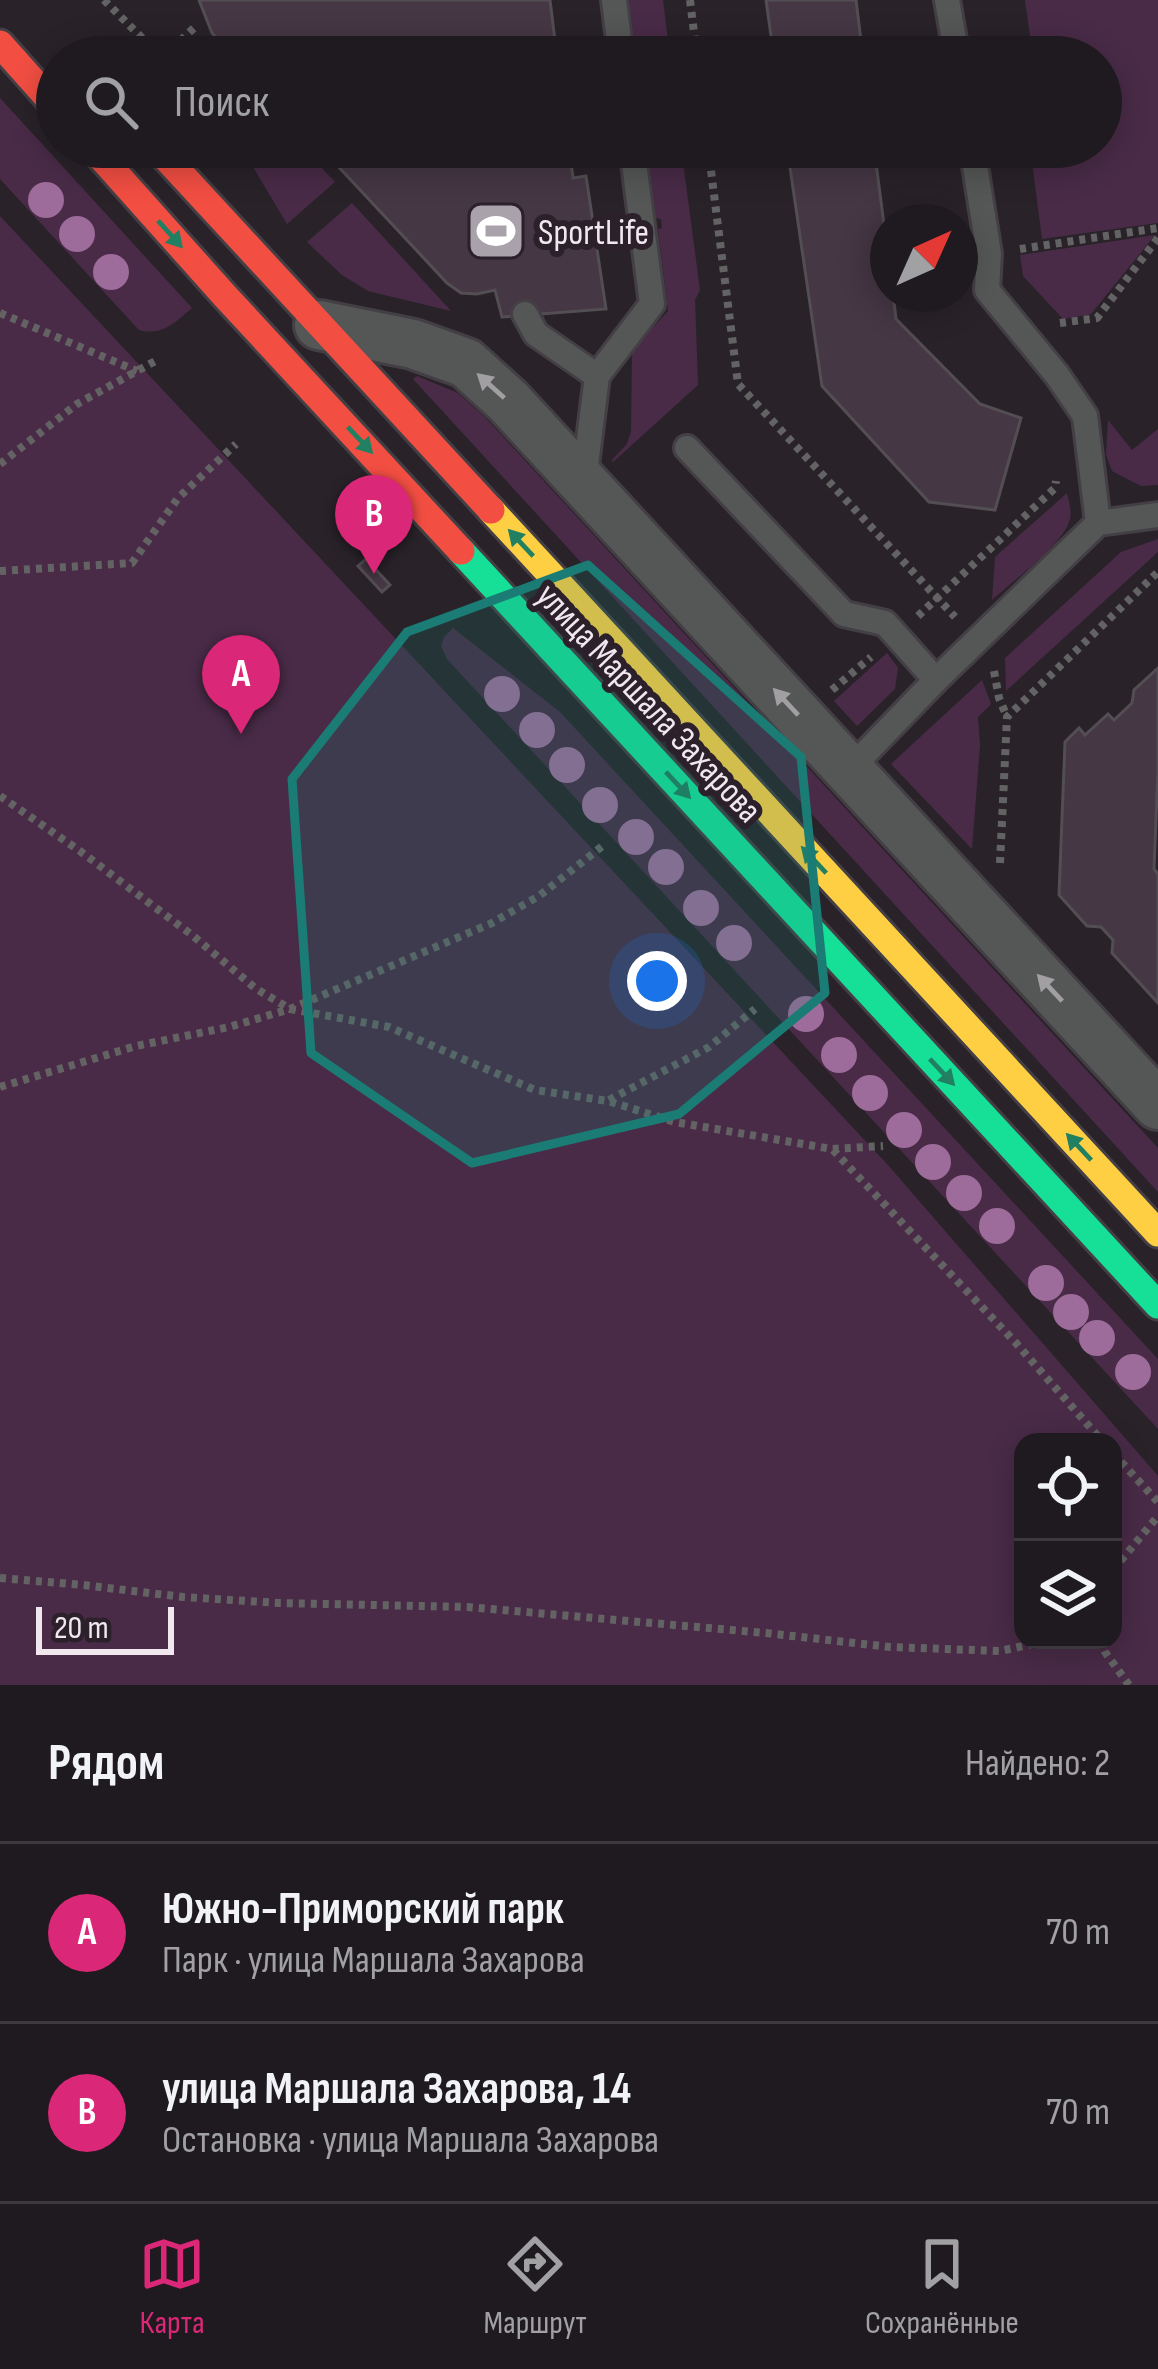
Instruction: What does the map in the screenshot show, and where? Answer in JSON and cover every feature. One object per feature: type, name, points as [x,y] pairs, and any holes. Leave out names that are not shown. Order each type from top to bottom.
[{"type":"street","points":[[0,44],[36,84]]},
{"type":"street","name":"улица Маршала Захарова","points":[[111,168],[1158,1305]]},
{"type":"street","name":"улица Маршала Захарова","points":[[175,168],[1158,1233]]},
{"type":"street","points":[[319,325],[413,344],[466,363],[508,401],[1158,1105]]},
{"type":"lane","points":[[614,0],[618,36]]},
{"type":"lane","points":[[947,0],[953,36]]},
{"type":"lane","points":[[584,483],[597,376],[652,304],[635,168]]},
{"type":"lane","points":[[975,168],[989,254],[987,290],[1085,416],[1098,523]]},
{"type":"lane","points":[[525,314],[536,334],[597,376]]},
{"type":"lane","points":[[687,448],[844,614],[885,623],[937,680]]},
{"type":"lane","points":[[849,770],[1098,523],[1158,515]]},
{"type":"path","points":[[104,0],[141,36]]},
{"type":"path","points":[[690,0],[694,36]]},
{"type":"path","points":[[185,36],[197,25]]},
{"type":"path","points":[[711,168],[738,384],[964,627]]},
{"type":"path","points":[[989,254],[1158,228]]},
{"type":"path","points":[[1047,310],[1061,324],[1097,317],[1158,238]]},
{"type":"path","points":[[0,313],[136,371]]},
{"type":"path","points":[[0,464],[76,404],[157,360]]},
{"type":"path","points":[[0,571],[132,563],[178,498],[236,444]]},
{"type":"path","points":[[822,699],[1055,488],[1057,474]]},
{"type":"path","points":[[1007,717],[1158,572]]},
{"type":"path","points":[[993,669],[1007,717],[1000,867]]},
{"type":"path","points":[[0,796],[290,1009],[389,1027],[535,1090],[608,1101],[675,1122],[832,1149],[883,1146]]},
{"type":"path","points":[[0,1088],[136,1046],[290,1009],[492,923],[539,896],[604,844]]},
{"type":"path","points":[[608,1101],[709,1047],[755,1010]]},
{"type":"path","points":[[832,1149],[1095,1433]]},
{"type":"path","points":[[1122,1463],[1158,1502]]},
{"type":"path","points":[[1122,1559],[1158,1516]]},
{"type":"path","points":[[0,1578],[279,1603],[468,1607],[890,1647],[1014,1648]]},
{"type":"path","points":[[1104,1649],[1129,1685]]},
{"type":"highlighted area","points":[[588,565],[801,757],[825,993],[679,1114],[472,1163],[311,1053],[292,779],[407,632]]},
{"type":"shaded area","points":[[629,0],[663,0],[667,36],[633,36]]},
{"type":"shaded area","points":[[1025,0],[1158,0],[1158,223],[1042,239],[1033,168],[1122,168],[1122,36],[1030,36]]},
{"type":"shaded area","points":[[0,98],[36,137],[36,168],[64,168],[192,308],[162,330],[139,330],[0,179]]},
{"type":"shaded area","points":[[254,168],[322,168],[335,182],[287,224]]},
{"type":"shaded area","points":[[650,168],[684,168],[700,290],[695,300],[698,385],[613,462],[631,431],[632,355],[668,311],[658,229],[661,219],[656,218]]},
{"type":"shaded area","points":[[352,203],[451,311],[368,291],[342,275],[307,242]]},
{"type":"shaded area","points":[[0,216],[887,1164],[1121,1433],[1014,1433],[1014,1649],[1122,1649],[1122,1435],[1158,1476],[1158,1685],[0,1685]]},
{"type":"shaded area","points":[[1155,235],[1091,314],[1063,319],[1023,276],[1020,255]]},
{"type":"shaded area","points":[[417,376],[458,393],[485,417],[1158,1148],[1158,1192],[413,379]]},
{"type":"shaded area","points":[[1108,420],[1132,450],[1158,429],[1158,485],[1141,486],[1112,471],[1106,455]]},
{"type":"shaded area","points":[[1067,493],[1071,515],[1065,531],[992,600],[995,557]]},
{"type":"shaded area","points":[[1158,539],[1158,552],[1006,691],[1005,658],[1121,552]]},
{"type":"shaded area","points":[[453,628],[560,712],[1158,1359],[1158,1429],[447,659],[441,646]]},
{"type":"shaded area","points":[[887,653],[898,668],[895,689],[857,726],[834,701]]},
{"type":"shaded area","points":[[982,680],[991,704],[978,717],[972,849],[891,764]]},
{"type":"building","points":[[199,0],[550,0],[554,36],[215,36]]},
{"type":"building","points":[[766,0],[856,0],[860,36],[771,36]]},
{"type":"building","name":"SportLife","points":[[340,168],[572,168],[573,178],[586,176],[606,309],[502,317],[495,290],[461,293]]},
{"type":"building","points":[[790,168],[877,168],[881,204],[870,204],[870,312],[895,312],[896,319],[980,404],[1021,418],[995,510],[929,502],[822,386]]},
{"type":"building","points":[[366,559],[390,585],[382,592],[358,566]]},
{"type":"building","points":[[1158,668],[1154,869],[1158,874],[1158,1003],[1112,953],[1113,940],[1101,927],[1087,926],[1059,895],[1065,742],[1079,728],[1085,735],[1108,714],[1114,720],[1132,703],[1134,690]]},
{"type":"traffic: fast","points":[[461,551],[1158,1305]]},
{"type":"traffic: slow","points":[[491,510],[1158,1233]]},
{"type":"traffic: jam","points":[[0,44],[36,84]]},
{"type":"traffic: jam","points":[[111,168],[461,551]]},
{"type":"traffic: jam","points":[[175,168],[491,510]]},
{"type":"place","name":"SportLife","points":[[496,231]]},
{"type":"place","name":"улица Маршала Захарова, 14","points":[[374,574]]},
{"type":"place","name":"Южно-Приморский парк","points":[[241,734]]}]
